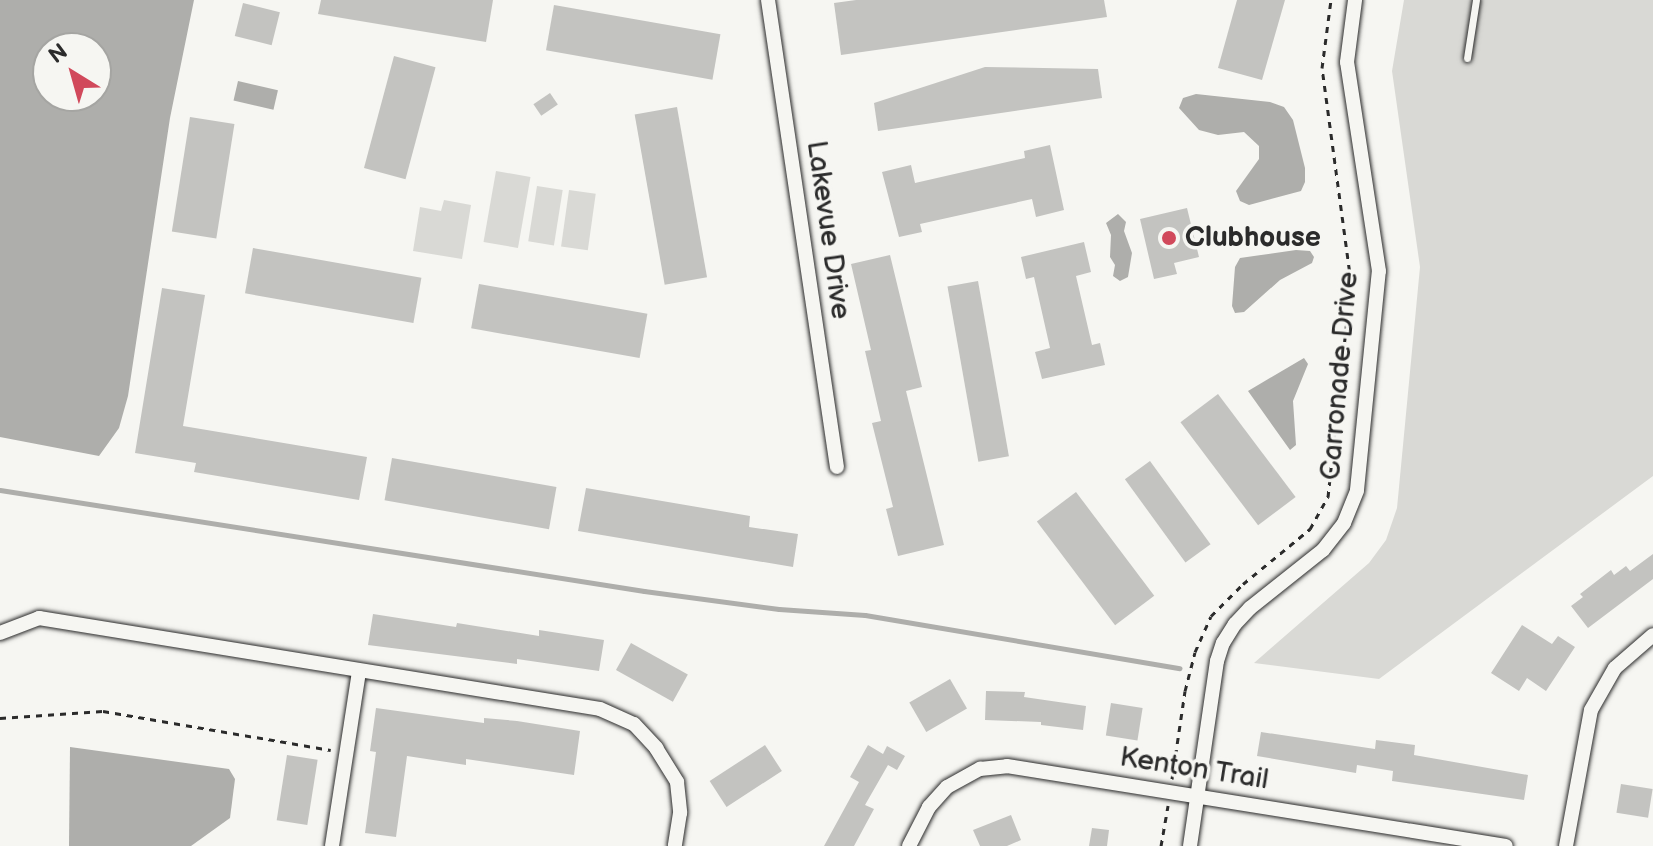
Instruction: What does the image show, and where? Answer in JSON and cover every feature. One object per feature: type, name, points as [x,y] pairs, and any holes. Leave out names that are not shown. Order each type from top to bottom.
[{"type":"street","name":"Lakevue Drive","points":[[768,0],[837,467]]},
{"type":"street","name":"Carronade Drive","points":[[1190,846],[1217,661],[1223,643],[1250,608],[1323,550],[1344,523],[1357,490],[1379,271],[1347,62],[1355,0]]},
{"type":"street","points":[[0,633],[39,618],[600,709],[634,724],[656,748],[677,782],[680,813],[675,846]]},
{"type":"street","points":[[1566,846],[1591,710],[1615,668],[1653,635]]},
{"type":"street","points":[[332,846],[359,671]]},
{"type":"street","name":"Kenton Trail","points":[[909,846],[937,797],[971,772],[993,766],[1021,766],[1199,798],[1506,846]]},
{"type":"lane","points":[[1467,58],[1476,0]]},
{"type":"path","points":[[1171,782],[1185,691],[1195,652],[1211,616],[1243,584],[1310,529],[1328,497],[1351,282],[1322,68],[1331,0]]},
{"type":"path","points":[[0,718],[103,711],[347,753]]},
{"type":"path","points":[[1161,846],[1168,805]]},
{"type":"shaded area","points":[[0,0],[194,0],[170,118],[128,396],[119,428],[99,456],[0,437]]},
{"type":"shaded area","points":[[1404,0],[1653,0],[1653,476],[1379,679],[1254,663],[1369,563],[1386,540],[1397,508],[1420,267],[1392,71]]},
{"type":"shaded area","points":[[238,81],[278,90],[273,110],[234,100]]},
{"type":"shaded area","points":[[1196,94],[1270,102],[1284,107],[1293,120],[1305,168],[1301,191],[1249,205],[1240,201],[1236,191],[1259,159],[1259,146],[1244,132],[1218,135],[1199,130],[1179,108],[1183,98]]},
{"type":"shaded area","points":[[496,171],[530,177],[518,248],[483,242]]},
{"type":"shaded area","points":[[537,186],[563,190],[554,245],[528,241]]},
{"type":"shaded area","points":[[569,190],[596,194],[588,250],[561,246]]},
{"type":"shaded area","points":[[444,200],[471,205],[462,259],[413,251],[420,207],[441,211]]},
{"type":"shaded area","points":[[1118,214],[1126,222],[1124,231],[1132,253],[1128,277],[1120,281],[1113,276],[1115,265],[1110,257],[1111,235],[1106,223]]},
{"type":"shaded area","points":[[1310,251],[1314,257],[1312,263],[1280,280],[1244,312],[1235,313],[1232,306],[1235,267],[1240,258]]},
{"type":"shaded area","points":[[1304,358],[1308,364],[1293,401],[1296,445],[1290,450],[1248,391]]},
{"type":"shaded area","points":[[70,747],[229,769],[235,779],[230,818],[191,846],[69,846]]},
{"type":"building","points":[[321,0],[493,0],[486,42],[318,14]]},
{"type":"building","points":[[856,0],[1104,0],[1107,17],[841,55],[834,3]]},
{"type":"building","points":[[1237,0],[1285,0],[1262,80],[1218,68]]},
{"type":"building","points":[[243,3],[280,12],[272,45],[235,36]]},
{"type":"building","points":[[554,5],[720,34],[712,80],[546,50]]},
{"type":"building","points":[[394,56],[436,67],[406,179],[364,168]]},
{"type":"building","points":[[985,67],[1098,69],[1102,98],[878,131],[874,103]]},
{"type":"building","points":[[550,93],[558,105],[541,116],[533,104]]},
{"type":"building","points":[[677,107],[707,277],[665,285],[635,114]]},
{"type":"building","points":[[190,117],[234,124],[216,239],[172,232]]},
{"type":"building","points":[[1050,145],[1064,210],[1036,217],[1032,199],[920,224],[922,232],[899,237],[882,172],[911,165],[915,183],[1025,158],[1024,151]]},
{"type":"building","name":"Clubhouse","points":[[1187,208],[1199,257],[1174,263],[1177,274],[1154,279],[1140,219]]},
{"type":"building","points":[[1084,242],[1091,272],[1076,276],[1092,345],[1100,343],[1105,365],[1042,379],[1035,352],[1050,348],[1034,277],[1026,279],[1021,257]]},
{"type":"building","points":[[253,248],[421,278],[413,323],[245,293]]},
{"type":"building","points":[[890,255],[922,387],[906,391],[944,545],[898,556],[886,509],[893,507],[872,423],[881,421],[865,351],[871,350],[851,264]]},
{"type":"building","points":[[978,281],[1009,456],[978,462],[947,286]]},
{"type":"building","points":[[479,284],[647,314],[640,358],[471,328]]},
{"type":"building","points":[[162,288],[205,295],[183,426],[367,457],[359,500],[194,472],[196,463],[135,453]]},
{"type":"building","points":[[1218,394],[1296,497],[1258,525],[1180,422]]},
{"type":"building","points":[[392,458],[556,487],[549,529],[385,500]]},
{"type":"building","points":[[1150,461],[1211,544],[1185,563],[1125,479]]},
{"type":"building","points":[[586,488],[750,516],[749,527],[798,534],[793,567],[578,531]]},
{"type":"building","points":[[1076,492],[1154,596],[1115,625],[1037,521]]},
{"type":"building","points":[[1653,554],[1653,579],[1588,628],[1571,606],[1583,597],[1580,594],[1611,570],[1614,575],[1626,566],[1630,571]]},
{"type":"building","points":[[373,614],[456,627],[457,623],[539,636],[539,630],[604,640],[599,671],[517,659],[517,664],[368,645]]},
{"type":"building","points":[[1522,625],[1552,644],[1558,636],[1575,647],[1546,691],[1527,678],[1519,691],[1491,673]]},
{"type":"building","points":[[631,643],[688,675],[673,702],[616,670]]},
{"type":"building","points":[[950,679],[967,708],[926,732],[909,702]]},
{"type":"building","points":[[986,691],[1025,692],[1024,697],[1086,706],[1083,730],[1041,725],[1041,722],[985,720]]},
{"type":"building","points":[[1111,703],[1143,708],[1137,741],[1106,736]]},
{"type":"building","points":[[376,708],[484,723],[484,718],[517,721],[580,731],[574,775],[466,759],[466,765],[407,756],[396,837],[365,833],[376,752],[370,751]]},
{"type":"building","points":[[1261,732],[1375,749],[1376,740],[1415,745],[1414,755],[1528,775],[1524,800],[1392,781],[1393,771],[1357,765],[1356,773],[1257,756]]},
{"type":"building","points":[[765,745],[782,771],[727,807],[710,781]]},
{"type":"building","points":[[868,745],[883,754],[887,746],[905,756],[897,770],[888,765],[865,805],[874,809],[854,846],[824,846],[859,782],[850,777]]},
{"type":"building","points":[[287,755],[318,760],[307,825],[277,820]]},
{"type":"building","points":[[1621,784],[1653,789],[1648,818],[1616,813]]},
{"type":"building","points":[[1011,815],[1021,840],[1007,846],[980,846],[973,830]]},
{"type":"building","points":[[1092,828],[1109,830],[1107,846],[1089,846]]},
{"type":"waterway","points":[[0,490],[644,591],[779,609],[865,615],[1180,668]]},
{"type":"place","name":"Clubhouse","points":[[1169,238]]}]
